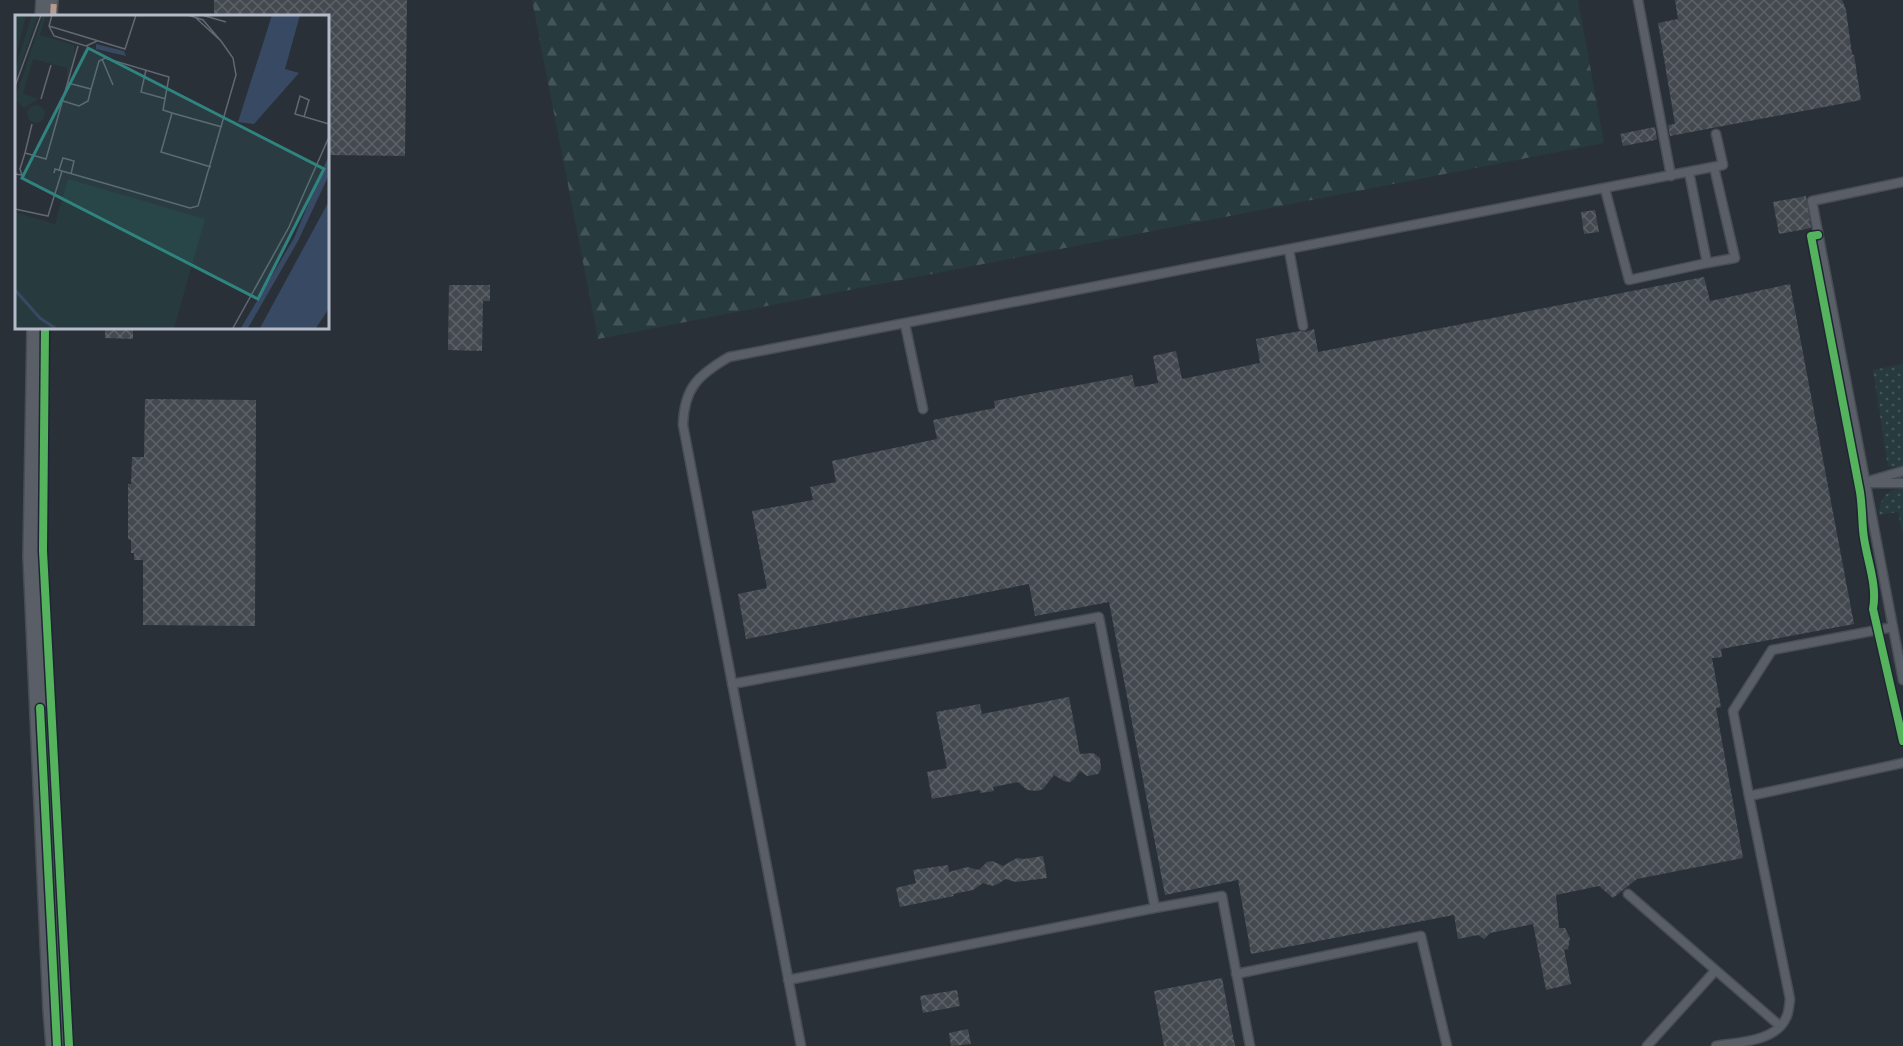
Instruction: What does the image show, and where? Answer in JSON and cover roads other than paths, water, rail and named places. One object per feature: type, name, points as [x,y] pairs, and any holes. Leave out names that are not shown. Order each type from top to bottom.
[{"type":"street","points":[[46,15],[47,0]]},
{"type":"street","points":[[38,328],[34,557],[57,1046]]},
{"type":"lane","points":[[1638,0],[1671,176]]},
{"type":"lane","points":[[801,1046],[683,425],[683,411],[688,395],[697,379],[729,357],[1723,165],[1716,134]]},
{"type":"lane","points":[[1605,189],[1629,280],[1735,258],[1714,167]]},
{"type":"lane","points":[[1689,172],[1707,263]]},
{"type":"lane","points":[[1903,182],[1812,201],[1903,680]]},
{"type":"lane","points":[[1289,250],[1303,326]]},
{"type":"lane","points":[[905,324],[923,409]]},
{"type":"lane","points":[[1865,482],[1903,471]]},
{"type":"lane","points":[[1865,482],[1903,483]]},
{"type":"lane","points":[[732,684],[1099,617],[1155,908]]},
{"type":"lane","points":[[1716,1046],[1765,1036],[1776,1031],[1786,1018],[1790,999],[1733,711],[1772,650],[1893,627]]},
{"type":"lane","points":[[1749,795],[1903,763]]},
{"type":"lane","points":[[1628,894],[1780,1026]]},
{"type":"lane","points":[[788,980],[1222,896],[1250,1046]]},
{"type":"lane","points":[[1236,974],[1421,936],[1447,1046]]},
{"type":"lane","points":[[1647,1046],[1715,971]]}]
